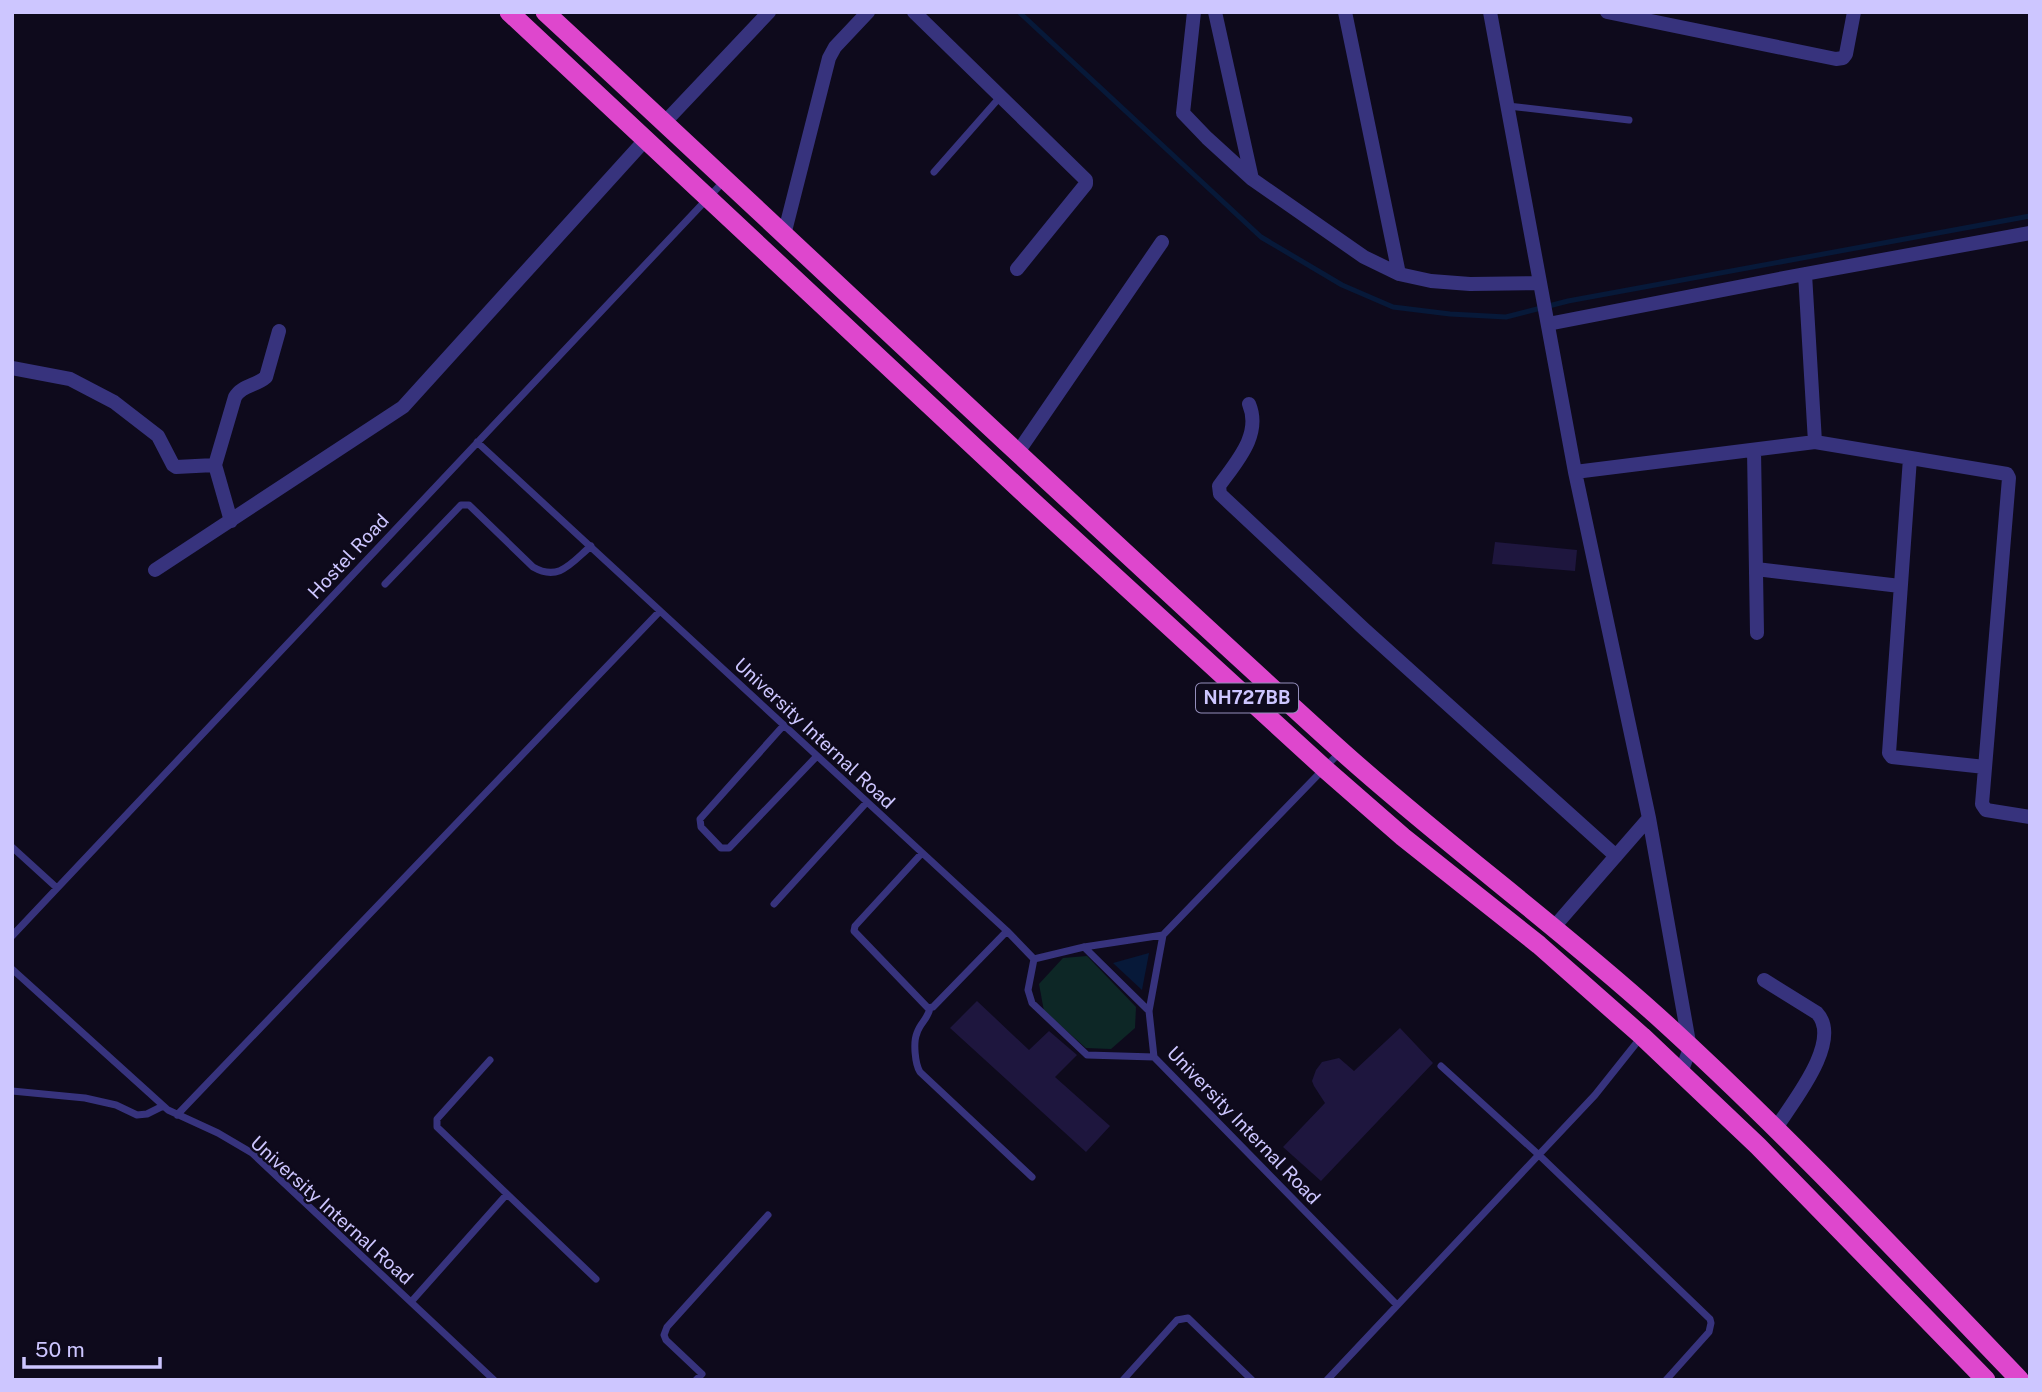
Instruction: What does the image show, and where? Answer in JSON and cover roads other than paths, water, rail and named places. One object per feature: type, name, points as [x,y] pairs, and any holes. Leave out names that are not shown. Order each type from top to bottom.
[{"type":"highway","name":"NH727BB","points":[[509,12],[1029,498],[1324,768],[1403,836],[1539,945],[1642,1036],[1758,1146],[1986,1380]]},
{"type":"highway","name":"NH727BB","points":[[549,14],[1341,751],[1418,818],[1555,926],[1659,1018],[1776,1128],[2020,1380]]},
{"type":"street","points":[[664,123],[769,12]]},
{"type":"street","points":[[784,235],[829,58],[835,47],[867,12]]},
{"type":"street","points":[[914,12],[1086,180],[1086,184],[1017,270]]},
{"type":"street","points":[[1194,12],[1183,113],[1206,138],[1252,179],[1364,257],[1399,274],[1431,281],[1470,284],[1540,283]]},
{"type":"street","points":[[1215,12],[1252,179]]},
{"type":"street","points":[[1345,12],[1399,274]]},
{"type":"street","points":[[1490,12],[1575,471],[1649,818],[1690,1048],[1681,1073]]},
{"type":"street","points":[[1607,12],[1836,59],[1843,58],[1846,54],[1854,12]]},
{"type":"street","points":[[155,570],[403,407],[646,139]]},
{"type":"street","points":[[1548,322],[2030,233]]},
{"type":"street","points":[[1018,452],[1163,242]]},
{"type":"street","points":[[1805,274],[1815,442]]},
{"type":"street","points":[[231,521],[215,465],[235,397],[241,389],[261,382],[266,377],[279,331]]},
{"type":"street","points":[[12,368],[70,379],[114,402],[158,436],[176,467],[215,465]]},
{"type":"street","points":[[1249,404],[1254,421],[1252,434],[1219,486],[1220,494],[1364,629],[1616,856]]},
{"type":"street","points":[[1575,471],[1815,442],[2007,474],[2009,478],[1982,807],[2014,816],[2030,817]]},
{"type":"street","points":[[1754,450],[1757,633]]},
{"type":"street","points":[[1910,457],[1889,753],[1892,757],[1985,766]]},
{"type":"street","points":[[1756,569],[1900,586]]},
{"type":"street","points":[[1555,926],[1649,818]]},
{"type":"street","points":[[1764,980],[1817,1013],[1826,1028],[1812,1072],[1776,1128]]},
{"type":"lane","points":[[934,172],[1001,97]]},
{"type":"lane","points":[[1508,106],[1629,120]]},
{"type":"lane","name":"Hostel Road","points":[[12,936],[725,180]]},
{"type":"lane","name":"University Internal Road","points":[[477,442],[1007,931],[1034,959]]},
{"type":"lane","points":[[385,584],[461,505],[465,504],[533,567],[545,573],[557,573],[591,546]]},
{"type":"lane","points":[[177,1115],[660,611]]},
{"type":"lane","points":[[784,725],[700,819],[701,827],[721,848],[729,848],[817,756]]},
{"type":"lane","points":[[1154,1057],[1087,1055],[1032,1003],[1028,990],[1034,959],[1084,947],[1163,935],[1341,751]]},
{"type":"lane","points":[[774,904],[867,802]]},
{"type":"lane","points":[[12,847],[57,888]]},
{"type":"lane","points":[[922,853],[855,926],[854,931],[930,1008]]},
{"type":"lane","points":[[1007,931],[930,1008],[926,1021],[917,1033],[917,1066],[920,1072],[1032,1177]]},
{"type":"lane","name":"University Internal Road","points":[[1163,935],[1149,1011],[1154,1057],[1397,1305]]},
{"type":"lane","points":[[1084,947],[1149,1011]]},
{"type":"lane","name":"University Internal Road","points":[[12,968],[163,1106],[252,1153],[494,1380]]},
{"type":"lane","points":[[1327,1380],[1595,1095],[1642,1036]]},
{"type":"lane","points":[[490,1060],[437,1119],[437,1127],[596,1279]]},
{"type":"lane","points":[[1441,1066],[1710,1319],[1712,1323],[1709,1332],[1666,1380]]},
{"type":"lane","points":[[12,1091],[85,1097],[116,1105],[136,1115],[147,1114],[163,1106]]},
{"type":"lane","points":[[411,1302],[506,1194]]},
{"type":"lane","points":[[702,1378],[666,1340],[664,1335],[667,1327],[768,1215]]},
{"type":"lane","points":[[1124,1380],[1177,1320],[1188,1318],[1252,1380]]},
{"type":"water","points":[[1149,953],[1142,990],[1113,963]]},
{"type":"waterway","points":[[1019,12],[1261,237],[1342,285],[1393,307],[1506,317],[1568,301],[2030,216]]}]
